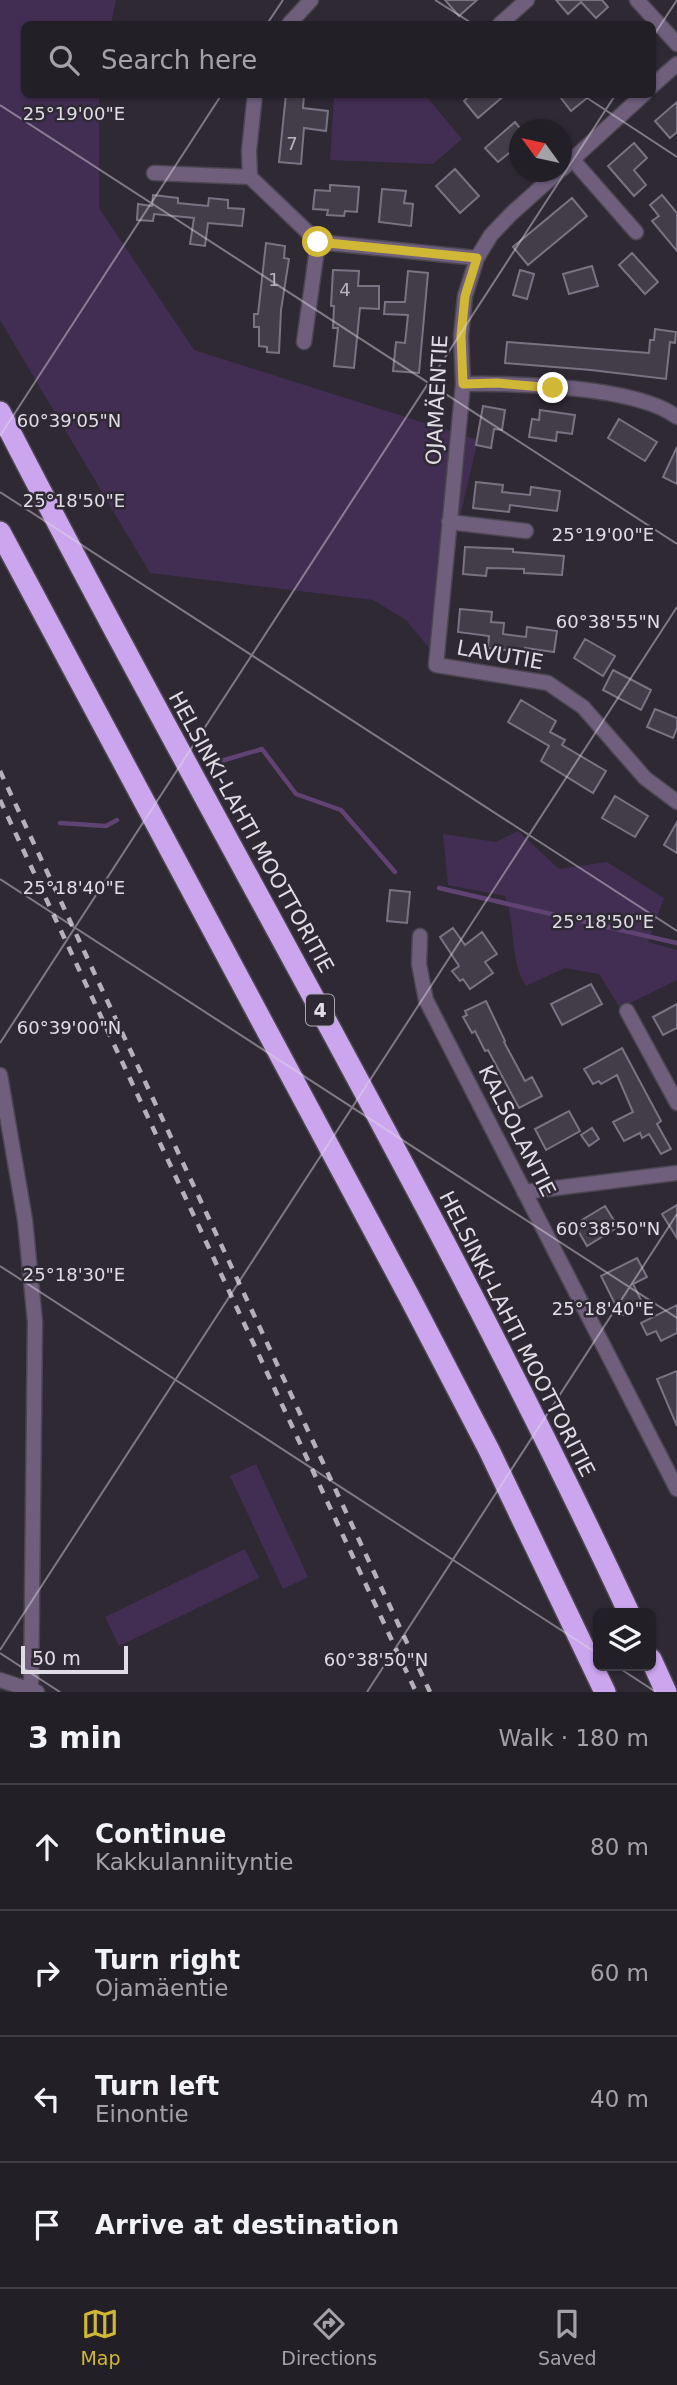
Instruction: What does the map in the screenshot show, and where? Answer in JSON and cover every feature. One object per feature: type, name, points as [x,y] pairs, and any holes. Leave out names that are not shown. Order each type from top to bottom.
[{"type":"highway","name":"HELSINKI-LAHTI MOOTTORITIE","points":[[0,412],[92,589],[370,1102],[520,1392],[627,1608]]},
{"type":"highway","points":[[0,532],[410,1298],[489,1450],[605,1692]]},
{"type":"highway","points":[[656,1670],[666,1692]]},
{"type":"street","points":[[292,21],[312,0]]},
{"type":"street","points":[[503,21],[527,0]]},
{"type":"street","points":[[637,0],[677,44]]},
{"type":"street","points":[[656,83],[677,64]]},
{"type":"street","points":[[250,177],[249,151],[255,98]]},
{"type":"street","name":"OJAMÄENTIE","points":[[572,160],[639,98]]},
{"type":"street","points":[[154,173],[250,177],[318,242],[477,258]]},
{"type":"street","points":[[572,174],[636,232]]},
{"type":"street","name":"OJAMÄENTIE","points":[[436,665],[463,384],[461,336],[465,296],[477,258],[491,235],[547,182]]},
{"type":"street","points":[[304,342],[318,242]]},
{"type":"street","points":[[463,384],[497,383],[628,396],[674,410]]},
{"type":"street","points":[[449,522],[526,531]]},
{"type":"street","name":"LAVUTIE","points":[[436,665],[548,683],[583,707],[645,778],[677,802]]},
{"type":"street","name":"KALSOLANTIE","points":[[420,936],[419,964],[426,1000],[677,1489]]},
{"type":"street","points":[[627,1011],[677,1104]]},
{"type":"street","points":[[0,1075],[25,1220],[35,1322],[33,1691],[0,1680]]},
{"type":"street","points":[[524,1192],[677,1173]]},
{"type":"shaded area","points":[[0,0],[116,0],[112,21],[21,21],[21,98],[99,98],[99,208],[194,350],[478,440],[429,648],[406,620],[373,600],[150,573],[0,320]]},
{"type":"shaded area","points":[[334,98],[428,98],[462,139],[433,164],[330,160]]},
{"type":"shaded area","points":[[518,831],[559,869],[607,862],[664,898],[648,942],[677,950],[677,980],[620,1008],[599,974],[565,968],[526,986],[517,965],[505,896],[448,885],[443,834],[496,842]]},
{"type":"shaded area","points":[[256,1464],[308,1577],[283,1589],[230,1476]]},
{"type":"shaded area","points":[[245,1549],[259,1578],[119,1646],[105,1617]]},
{"type":"building","points":[[445,0],[477,0],[459,16]]},
{"type":"building","points":[[556,0],[602,0],[608,7],[596,18],[581,2],[568,14]]},
{"type":"building","points":[[286,98],[304,98],[303,108],[328,111],[326,131],[304,128],[301,164],[279,162]]},
{"type":"building","points":[[467,98],[501,98],[478,118],[464,101]]},
{"type":"building","points":[[561,98],[587,98],[571,111]]},
{"type":"building","points":[[677,102],[677,132],[670,138],[655,121]]},
{"type":"building","points":[[509,127],[509,153],[498,162],[485,148]]},
{"type":"building","points":[[634,143],[647,158],[634,170],[646,185],[634,196],[608,166]]},
{"type":"building","points":[[455,169],[479,196],[460,213],[436,186]]},
{"type":"building","points":[[330,185],[359,187],[357,212],[345,211],[344,216],[327,215],[328,210],[313,209],[315,190],[330,191]]},
{"type":"building","points":[[382,189],[406,191],[404,203],[413,204],[411,226],[379,222]]},
{"type":"building","points":[[153,195],[178,198],[178,203],[208,206],[209,198],[228,200],[228,208],[244,209],[242,226],[208,223],[205,246],[190,244],[194,218],[154,214],[153,221],[137,220],[138,204],[152,206]]},
{"type":"building","points":[[662,195],[677,213],[677,251],[652,221],[659,216],[650,205]]},
{"type":"building","points":[[572,198],[587,216],[528,265],[513,247]]},
{"type":"building","points":[[266,243],[285,246],[284,258],[289,259],[281,310],[279,353],[267,352],[267,347],[259,346],[259,327],[254,327],[254,314],[258,314]]},
{"type":"building","points":[[632,253],[658,282],[645,294],[619,265]]},
{"type":"building","points":[[592,266],[598,286],[569,294],[563,274]]},
{"type":"building","points":[[333,270],[359,271],[358,286],[379,286],[379,309],[360,308],[354,368],[334,366],[338,328],[333,328],[334,306],[331,306]]},
{"type":"building","points":[[520,270],[534,274],[527,299],[513,295]]},
{"type":"building","points":[[408,271],[428,273],[419,373],[393,371],[396,342],[405,343],[408,315],[384,314],[385,302],[405,302]]},
{"type":"building","points":[[655,329],[676,332],[675,343],[670,342],[666,379],[505,363],[507,342],[649,353],[650,340],[654,340]]},
{"type":"building","points":[[483,406],[505,410],[502,430],[494,429],[491,448],[476,445]]},
{"type":"building","points":[[540,410],[575,415],[572,434],[557,432],[556,441],[529,437],[532,419],[539,420]]},
{"type":"building","points":[[619,419],[657,442],[645,461],[608,438]]},
{"type":"building","points":[[677,447],[677,484],[663,477]]},
{"type":"building","points":[[476,482],[503,485],[502,492],[530,495],[531,487],[560,491],[557,511],[510,505],[509,512],[473,508]]},
{"type":"building","points":[[465,547],[513,549],[513,552],[564,556],[562,575],[524,573],[524,569],[487,568],[486,576],[463,574]]},
{"type":"building","points":[[460,609],[492,612],[491,622],[504,623],[503,634],[526,637],[527,627],[557,631],[554,652],[525,648],[525,652],[488,648],[489,636],[458,632]]},
{"type":"building","points":[[585,639],[615,656],[603,676],[574,658]]},
{"type":"building","points":[[613,670],[651,690],[641,710],[603,690]]},
{"type":"building","points":[[521,700],[556,721],[550,732],[565,740],[562,745],[606,771],[593,793],[541,761],[549,746],[508,722]]},
{"type":"building","points":[[655,709],[677,718],[673,738],[647,727]]},
{"type":"building","points":[[615,796],[648,816],[635,837],[602,818]]},
{"type":"building","points":[[677,822],[677,853],[664,845]]},
{"type":"building","points":[[390,890],[410,892],[407,923],[387,921]]},
{"type":"building","points":[[453,928],[465,945],[482,932],[497,954],[485,962],[493,973],[470,989],[463,979],[460,981],[452,971],[459,966],[440,937]]},
{"type":"building","points":[[591,984],[602,1004],[562,1025],[551,1004]]},
{"type":"building","points":[[486,1001],[525,1081],[532,1077],[542,1096],[519,1108],[488,1050],[485,1051],[475,1031],[472,1033],[463,1017],[467,1015],[465,1011]]},
{"type":"building","points":[[677,1004],[677,1028],[663,1035],[653,1017]]},
{"type":"building","points":[[622,1048],[661,1121],[657,1124],[671,1149],[661,1154],[649,1134],[642,1138],[640,1133],[624,1141],[613,1122],[633,1112],[617,1075],[601,1084],[599,1081],[593,1084],[584,1069]]},
{"type":"building","points":[[569,1111],[580,1131],[546,1150],[535,1129]]},
{"type":"building","points":[[592,1128],[599,1139],[589,1146],[581,1135]]},
{"type":"building","points":[[677,1205],[677,1238],[662,1214]]},
{"type":"building","points":[[605,1206],[618,1227],[587,1246],[576,1227],[583,1223],[582,1220]]},
{"type":"building","points":[[637,1258],[647,1277],[633,1284],[643,1304],[621,1316],[601,1276]]},
{"type":"building","points":[[677,1305],[677,1333],[661,1341],[656,1331],[647,1335],[641,1323]]},
{"type":"building","points":[[677,1371],[677,1426],[657,1379]]},
{"type":"waterway","points":[[221,761],[262,749],[296,794],[341,810],[395,872]]},
{"type":"waterway","points":[[60,823],[106,826],[117,820]]},
{"type":"waterway","points":[[439,888],[677,943]]},
{"type":"railway","points":[[0,771],[430,1692]]},
{"type":"railway","points":[[0,800],[416,1692]]},
{"type":"route","points":[[318,242],[477,258],[465,296],[461,336],[463,384],[497,383],[553,388]]}]
